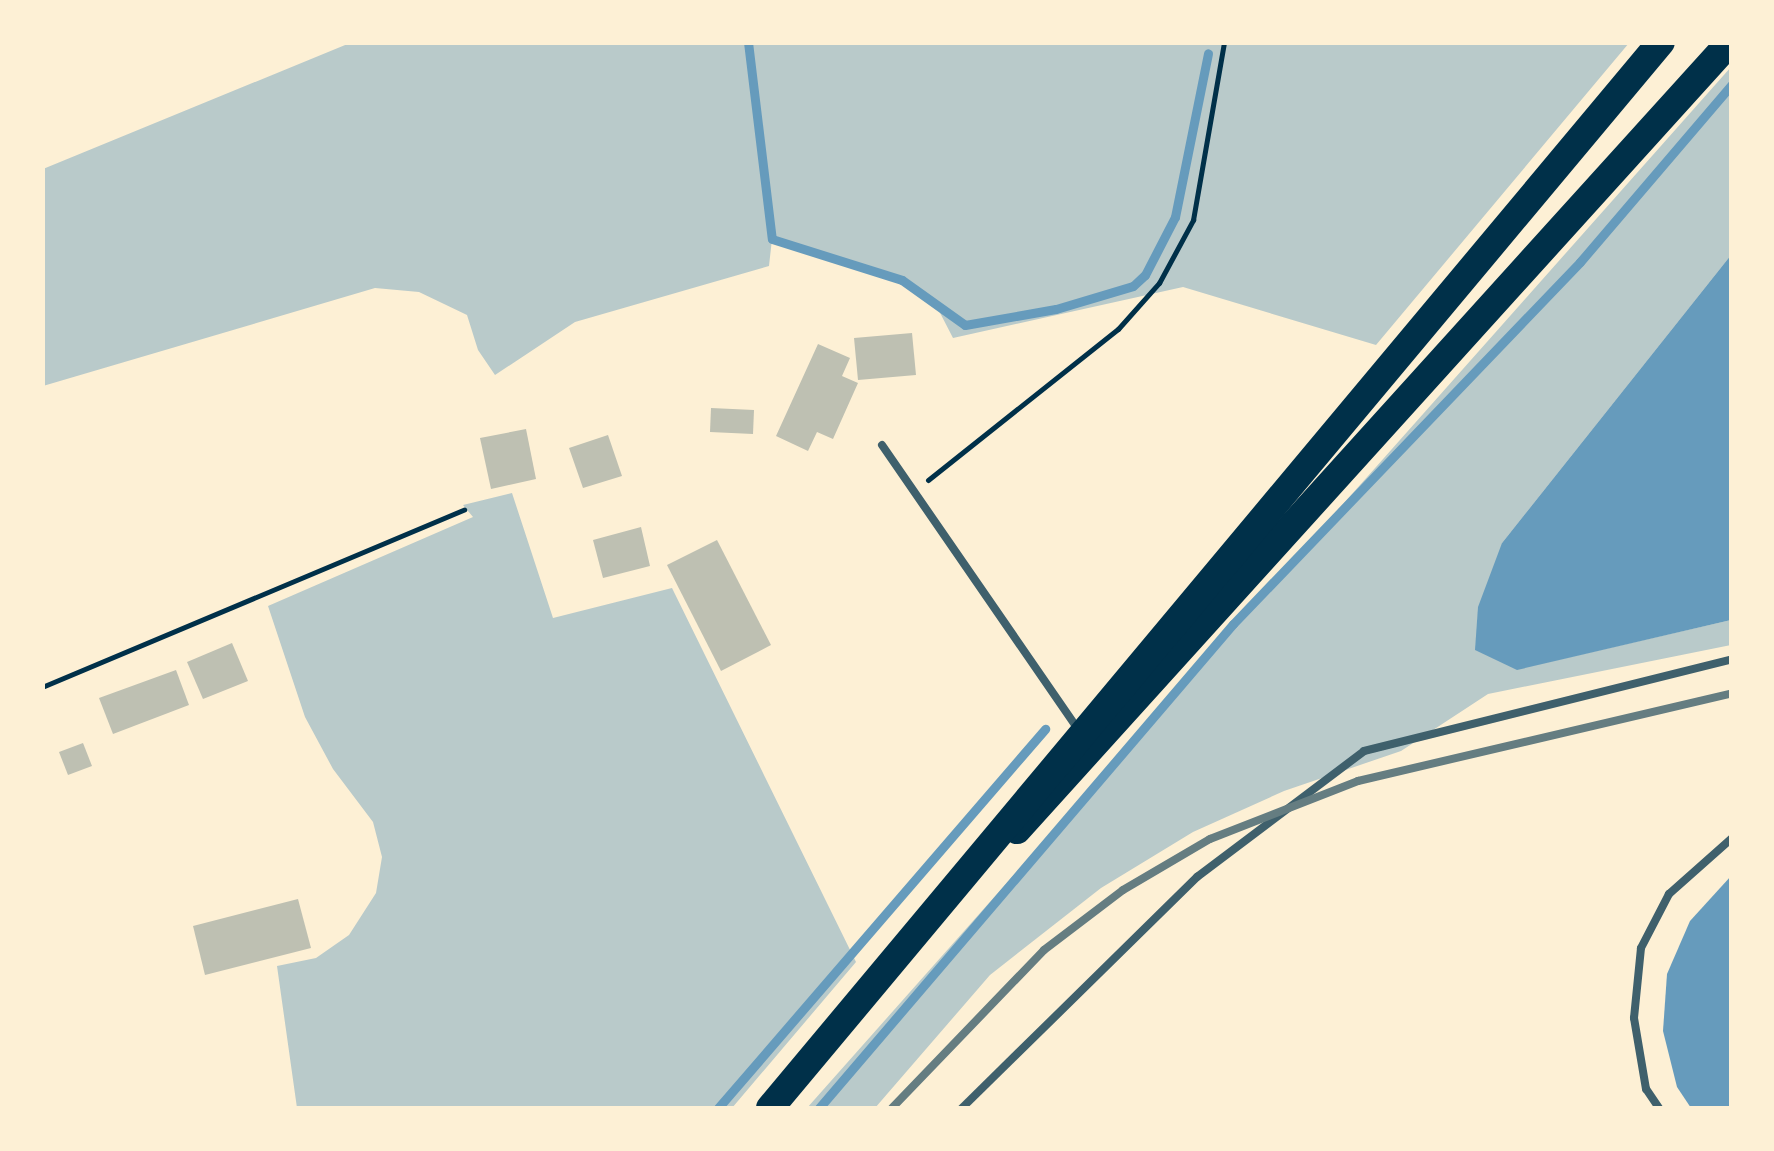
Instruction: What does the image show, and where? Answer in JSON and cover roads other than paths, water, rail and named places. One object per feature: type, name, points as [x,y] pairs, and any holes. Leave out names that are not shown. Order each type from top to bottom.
[{"type":"highway","points":[[770,1108],[965,879],[1079,732],[1661,42]]},
{"type":"highway","points":[[965,879],[1041,808],[1730,42]]},
{"type":"lane","points":[[882,444],[1079,732]]},
{"type":"lane","points":[[962,1108],[1197,877],[1354,757],[1572,694],[1732,659]]},
{"type":"lane","points":[[1659,1108],[1646,1089],[1634,1018],[1641,948],[1669,894],[1732,838]]},
{"type":"water","points":[[1731,255],[1731,620],[1517,670],[1475,650],[1478,607],[1502,543]]},
{"type":"water","points":[[1731,876],[1731,1108],[1691,1108],[1677,1087],[1663,1031],[1667,974],[1690,921]]},
{"type":"waterway","points":[[748,42],[772,239],[902,280],[965,325],[1056,309],[1133,286],[1145,275],[1175,217],[1208,53]]},
{"type":"waterway","points":[[819,1108],[1233,624],[1580,262],[1732,84]]},
{"type":"waterway","points":[[718,1108],[1045,729]]},
{"type":"railway","points":[[892,1108],[1044,950],[1123,890],[1210,839],[1358,781],[1732,693]]}]
